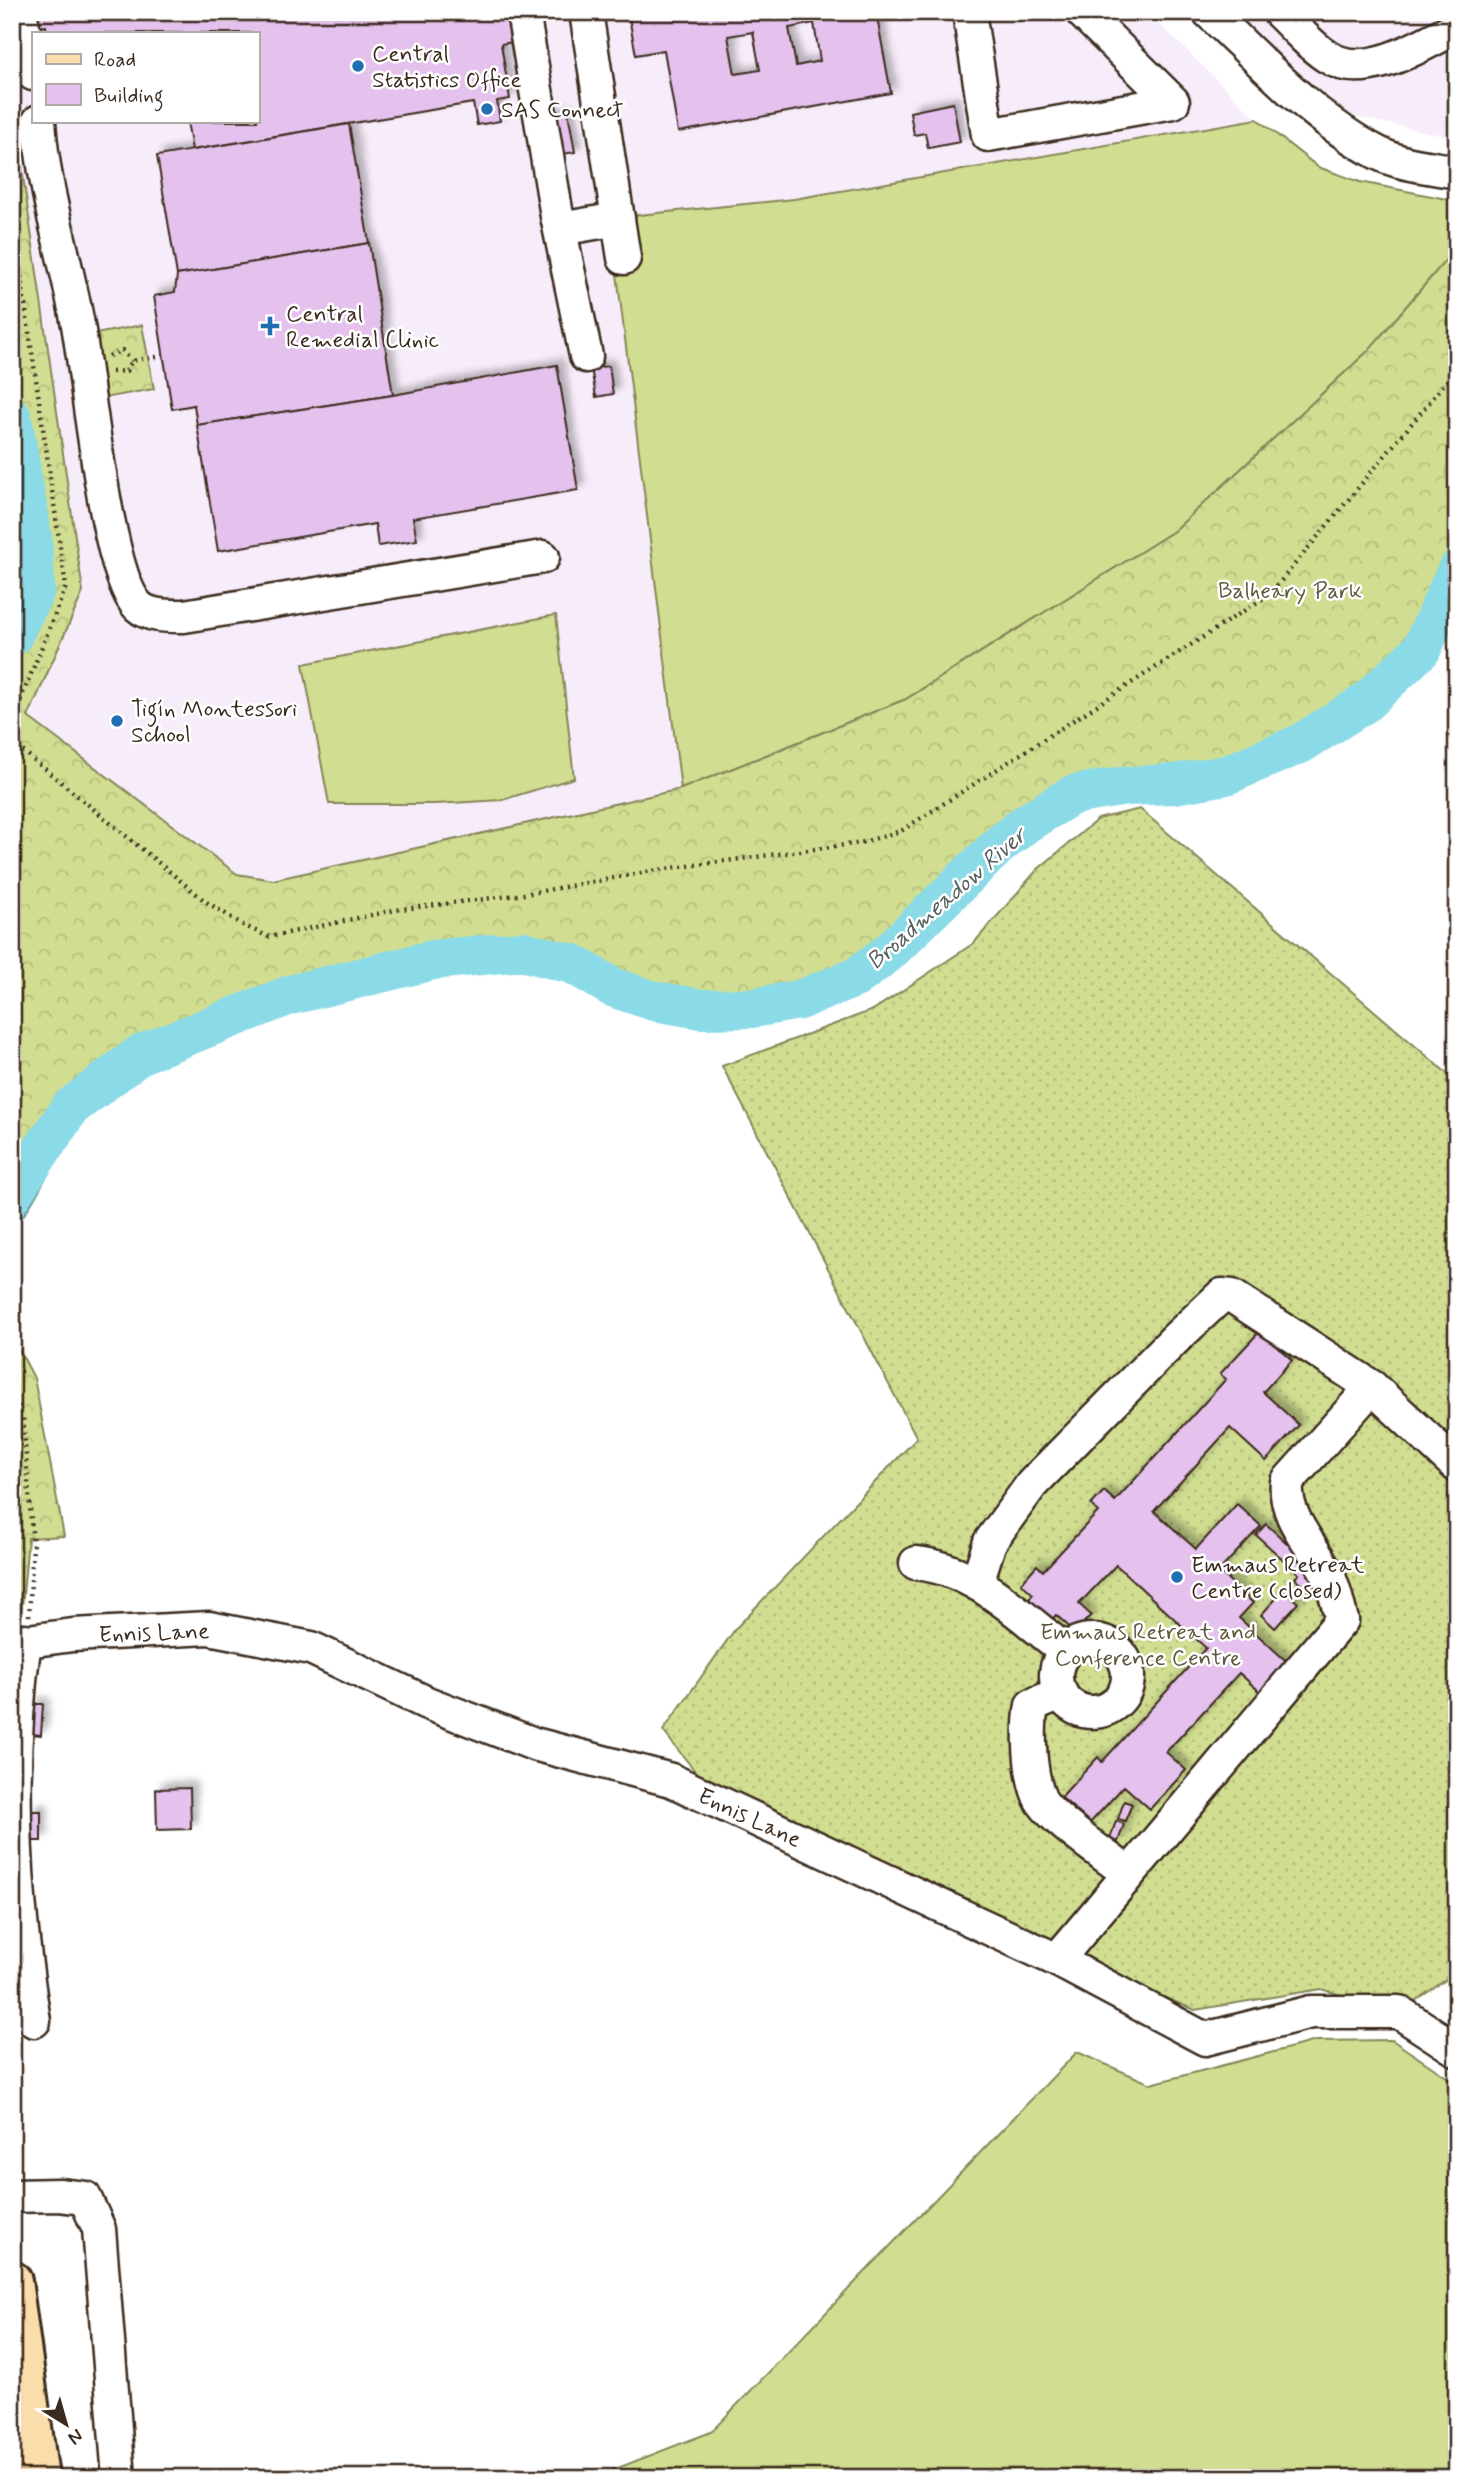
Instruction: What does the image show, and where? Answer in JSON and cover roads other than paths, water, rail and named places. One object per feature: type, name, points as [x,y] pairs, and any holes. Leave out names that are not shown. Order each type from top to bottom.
[{"type":"main road","points":[[12,2281],[39,2478]]},
{"type":"street","points":[[20,12],[32,69]]},
{"type":"street","points":[[523,12],[560,229],[586,356]]},
{"type":"street","points":[[586,12],[624,258]]},
{"type":"street","points":[[969,12],[988,135],[1173,102],[1082,12]]},
{"type":"street","points":[[1209,12],[1326,119],[1353,138],[1380,154],[1457,172]]},
{"type":"street","points":[[1279,12],[1326,57],[1340,64],[1369,65],[1414,49],[1457,27]]},
{"type":"street","points":[[39,122],[79,326],[111,529],[123,582],[139,606],[160,616],[184,616],[543,556]]},
{"type":"street","points":[[560,229],[618,219]]},
{"type":"street","points":[[977,1582],[990,1542],[1032,1484],[1174,1340],[1222,1296],[1232,1296],[1372,1387],[1457,1466]]},
{"type":"street","points":[[1057,1960],[1342,1620],[1330,1578],[1295,1521],[1286,1496],[1287,1482],[1372,1387]]},
{"type":"street","points":[[916,1563],[939,1565],[977,1582],[1066,1651]]},
{"type":"street","name":"Ennis Lane","points":[[19,1642],[209,1628],[311,1648],[426,1703],[534,1744],[671,1780],[1057,1960],[1205,2039],[1311,2012],[1399,2012],[1457,2050]]},
{"type":"street","points":[[1086,1640],[1108,1643],[1124,1658],[1128,1680],[1119,1700],[1099,1711],[1077,1709],[1061,1693],[1057,1672],[1066,1651],[1086,1640]]},
{"type":"street","points":[[19,1642],[15,1783],[21,1939],[34,2021]]},
{"type":"street","points":[[1061,1693],[1032,1705],[1028,1728],[1039,1796],[1051,1812],[1128,1873]]},
{"type":"street","points":[[12,2196],[59,2195],[85,2198],[99,2229],[119,2478]]},
{"type":"water","points":[[85,1080],[98,1101],[74,1129],[24,1215],[12,1230],[12,1169],[44,1116]]},
{"type":"waterway","points":[[12,417],[32,537],[35,590],[12,637]]},
{"type":"waterway","name":"Broadmeadow River","points":[[12,1194],[71,1107],[141,1054],[290,995],[433,960],[522,951],[573,964],[612,987],[654,1001],[701,1009],[752,1008],[799,1000],[855,978],[888,953],[998,846],[1025,824],[1072,795],[1126,786],[1174,784],[1226,775],[1300,744],[1365,703],[1421,650],[1457,570]]},
{"type":"place","name":"Central Statistics Office","points":[[358,66]]},
{"type":"place","name":"SAS Connect","points":[[487,109]]},
{"type":"place","name":"Central Remedial Clinic","points":[[270,326]]},
{"type":"place","name":"Tigín Montessori School","points":[[117,721]]},
{"type":"place","name":"Emmaus Retreat Centre (closed)","points":[[1177,1577]]},
{"type":"park label","name":"Balheary Park","points":[[1290,590]]},
{"type":"park label","name":"Emmaus Retreat and Conference Centre","points":[[1148,1644]]}]
